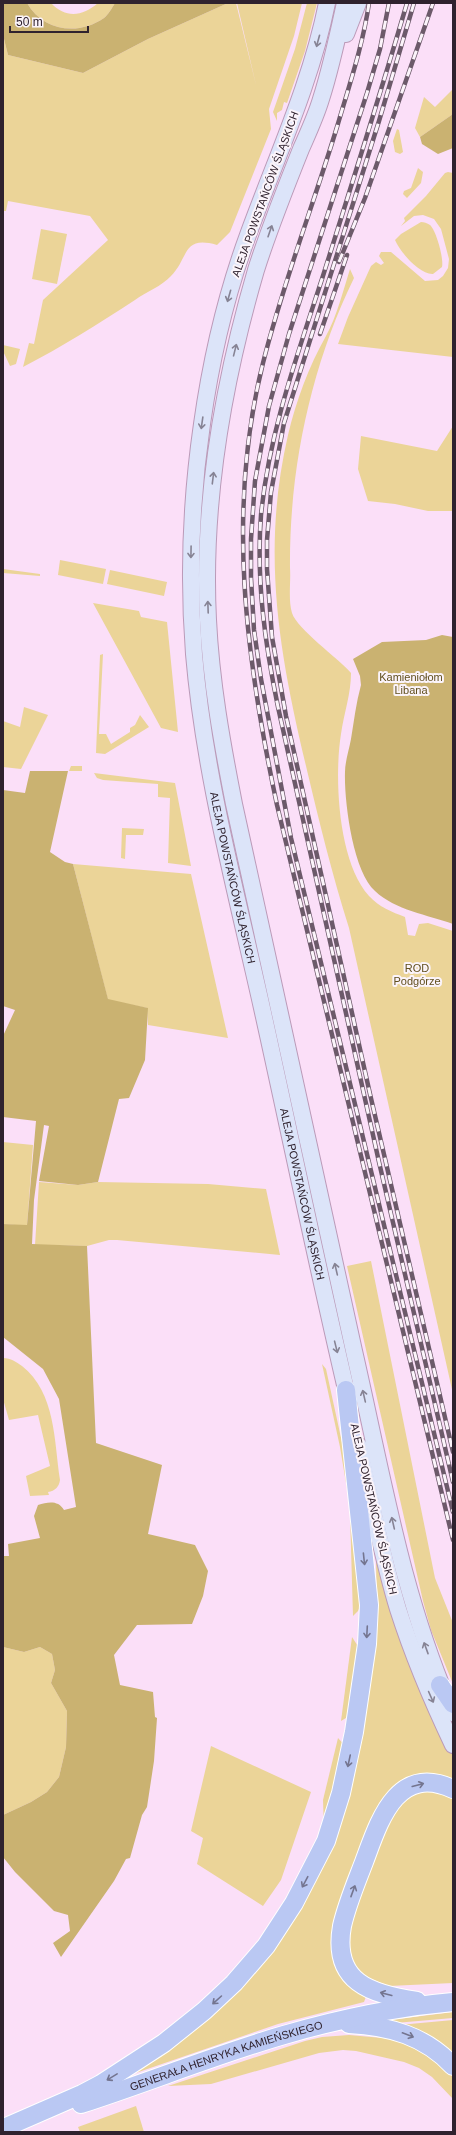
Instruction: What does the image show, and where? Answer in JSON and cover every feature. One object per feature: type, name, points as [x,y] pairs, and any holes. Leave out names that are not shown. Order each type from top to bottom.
[{"type":"main road","name":"ALEJA POWSTAŃCÓW ŚLĄSKICH","points":[[327,3],[308,75],[246,240],[215,354],[202,421],[194,490],[191,597],[194,656],[211,775],[383,1554],[398,1609],[414,1656],[453,1745]]},
{"type":"main road","name":"ALEJA POWSTAŃCÓW ŚLĄSKICH","points":[[345,3],[320,101],[286,186],[257,268],[231,366],[215,462],[208,527],[207,594],[210,646],[218,712],[233,797],[307,1138],[404,1572],[417,1622],[440,1685],[453,1713]]},
{"type":"main road","points":[[320,101],[358,3]]},
{"type":"main road","points":[[3,2128],[82,2094],[101,2084],[173,2036],[204,2011],[234,1983],[266,1946],[294,1903],[326,1841],[341,1793],[354,1732],[367,1644],[368,1613],[346,1390]]},
{"type":"main road","points":[[440,1685],[453,1704]]},
{"type":"main road","points":[[446,2002],[400,1998],[381,1993],[361,1984],[351,1976],[344,1966],[340,1950],[340,1938],[346,1910],[379,1820],[388,1805],[402,1791],[419,1784],[432,1783],[453,1789]]},
{"type":"main road","name":"GENERAŁA HENRYKA KAMIEŃSKIEGO","points":[[3,2128],[103,2097],[255,2044],[329,2023],[402,2008],[446,2002]]},
{"type":"main road","points":[[329,2023],[360,2024],[408,2034],[434,2048],[453,2066]]},
{"type":"green space","points":[[3,3],[27,3],[42,20],[62,28],[72,29],[94,24],[104,18],[115,3],[228,3],[148,39],[83,73],[8,55],[3,35]]},
{"type":"green space","points":[[27,3],[51,3],[63,12],[74,14],[86,11],[98,3],[115,3],[104,18],[94,24],[72,29],[52,25],[42,20]]},
{"type":"green space","points":[[228,3],[236,3],[256,85],[237,3],[302,3],[294,36],[269,109],[271,129],[230,232],[217,245],[198,243],[192,246],[177,269],[163,283],[80,335],[23,367],[29,343],[34,344],[43,300],[108,240],[90,216],[8,201],[6,211],[3,211],[3,35],[8,55],[83,73],[148,39]]},
{"type":"green space","points":[[307,3],[317,3],[305,51],[287,103],[284,102],[282,110],[277,113],[277,121],[273,112],[295,49]]},
{"type":"green space","points":[[453,89],[453,114],[420,137],[415,128],[424,97],[435,107]]},
{"type":"green space","points":[[453,114],[453,148],[438,154],[422,144],[420,137]]},
{"type":"green space","points":[[397,129],[399,130],[403,152],[400,154],[395,152],[393,141]]},
{"type":"green space","points":[[418,168],[423,172],[421,183],[407,198],[403,194],[404,191],[411,188]]},
{"type":"green space","points":[[445,173],[453,173],[453,357],[338,344],[348,317],[371,266],[376,262],[381,265],[384,263],[379,256],[381,252],[391,252],[425,281],[438,280],[443,276],[448,268],[449,259],[441,229],[434,219],[423,215],[414,216],[401,226],[405,221],[404,218],[426,196]]},
{"type":"green space","points":[[421,222],[430,225],[432,228],[441,252],[442,267],[433,274],[422,271],[411,262],[401,251],[395,240],[401,234]]},
{"type":"green space","points":[[41,229],[67,234],[57,284],[32,279]]},
{"type":"green space","name":"ROD Podgórze","points":[[350,269],[354,278],[326,347],[315,382],[298,456],[291,531],[290,602],[295,620],[309,635],[351,673],[350,688],[342,726],[338,773],[341,818],[345,841],[351,862],[359,881],[369,896],[377,903],[405,917],[408,935],[415,936],[419,924],[428,923],[453,931],[453,1394],[349,928],[326,847],[296,724],[281,642],[277,602],[275,561],[276,520],[280,478],[288,435],[304,384],[340,303]]},
{"type":"green space","points":[[3,345],[20,349],[16,364],[10,366],[3,351]]},
{"type":"green space","points":[[453,426],[453,511],[428,511],[395,504],[368,501],[358,469],[361,436],[437,451]]},
{"type":"green space","points":[[60,560],[106,569],[103,584],[58,575]]},
{"type":"green space","points":[[3,569],[40,574],[40,576],[3,573]]},
{"type":"green space","points":[[110,570],[167,582],[164,596],[107,584]]},
{"type":"green space","points":[[93,603],[139,611],[141,617],[167,622],[178,732],[161,728]]},
{"type":"green space","name":"Kamieniołom Libana","points":[[442,635],[453,637],[453,924],[392,903],[383,898],[367,882],[351,835],[345,785],[346,764],[361,685],[360,676],[353,659],[382,642],[426,640]]},
{"type":"green space","points":[[103,654],[99,734],[106,734],[111,744],[130,732],[130,728],[135,725],[140,715],[149,727],[105,754],[96,753],[100,655]]},
{"type":"green space","points":[[24,707],[48,715],[21,769],[3,767],[3,721],[20,727]]},
{"type":"green space","points":[[71,766],[82,766],[82,771],[69,771]]},
{"type":"green space","points":[[30,771],[68,771],[50,852],[65,862],[73,864],[108,999],[148,1008],[145,1060],[129,1098],[119,1099],[98,1182],[78,1185],[39,1181],[49,1126],[44,1125],[34,1200],[32,1244],[87,1246],[96,1443],[162,1465],[148,1534],[195,1545],[208,1571],[203,1596],[192,1624],[137,1625],[114,1655],[120,1685],[153,1692],[155,1717],[157,1718],[154,1761],[147,1807],[142,1815],[130,1858],[126,1859],[114,1881],[61,1957],[53,1943],[70,1931],[68,1915],[54,1911],[15,1872],[3,1857],[3,1815],[31,1802],[47,1792],[59,1777],[66,1747],[67,1711],[51,1683],[55,1670],[52,1654],[40,1647],[24,1652],[3,1647],[3,1556],[9,1556],[8,1544],[40,1538],[34,1516],[38,1505],[56,1503],[64,1510],[76,1507],[59,1399],[43,1369],[3,1337],[3,1224],[27,1225],[36,1121],[3,1117],[3,1036],[15,1010],[3,1006],[3,790],[25,793]]},
{"type":"green space","points":[[94,773],[175,783],[191,866],[168,863],[170,798],[158,797],[158,784],[103,780],[97,778]]},
{"type":"green space","points":[[122,828],[144,829],[143,835],[126,835],[125,859],[121,858]]},
{"type":"green space","points":[[73,864],[191,874],[228,1038],[148,1025],[147,1008],[108,1000]]},
{"type":"green space","points":[[3,1142],[33,1145],[27,1226],[3,1224]]},
{"type":"green space","points":[[39,1182],[78,1185],[98,1182],[208,1184],[266,1189],[280,1255],[117,1240],[109,1240],[87,1246],[35,1245]]},
{"type":"green space","points":[[371,1261],[435,1578],[453,1623],[453,1684],[431,1630],[423,1601],[347,1266]]},
{"type":"green space","points":[[3,1358],[11,1359],[18,1363],[33,1377],[41,1390],[52,1418],[60,1480],[59,1485],[53,1491],[48,1492],[49,1495],[30,1496],[26,1476],[50,1466],[38,1415],[9,1420],[3,1399]]},
{"type":"green space","points":[[322,1364],[326,1369],[343,1447],[351,1500],[349,1501],[340,1447]]},
{"type":"green space","points":[[350,1514],[353,1515],[361,1604],[358,1611],[353,1616]]},
{"type":"green space","points":[[376,1559],[442,1732],[453,1756],[453,1782],[406,1783],[335,1932],[367,1994],[364,2002],[278,2024],[127,2076],[194,2027],[314,1880],[377,1621]]},
{"type":"green space","points":[[352,1637],[363,1654],[351,1715],[341,1721]]},
{"type":"green space","points":[[3,1647],[24,1652],[40,1647],[52,1654],[55,1670],[51,1683],[67,1711],[66,1747],[59,1777],[47,1792],[31,1802],[3,1815]]},
{"type":"green space","points":[[338,1738],[348,1749],[324,1829],[323,1800]]},
{"type":"green space","points":[[211,1746],[311,1792],[281,1880],[263,1906],[197,1864],[203,1838],[191,1831]]},
{"type":"green space","points":[[418,1790],[453,1794],[453,1983],[389,1986],[356,1973],[345,1933],[387,1815]]},
{"type":"green space","points":[[453,2012],[453,2018],[395,2023],[390,2020]]},
{"type":"green space","points":[[453,2020],[453,2058],[399,2025]]},
{"type":"green space","points":[[349,2035],[405,2040],[442,2064],[453,2075],[453,2099],[432,2077],[419,2068],[404,2062],[356,2051],[343,2050],[319,2053],[211,2084],[168,2086],[305,2041],[322,2037]]},
{"type":"green space","points":[[136,2106],[144,2132],[80,2132],[78,2127]]},
{"type":"railway","points":[[369,3],[351,81],[328,157],[289,274],[263,363],[252,418],[245,474],[243,529],[244,584],[249,640],[257,695],[277,805],[453,1540]]},
{"type":"railway","points":[[389,3],[380,49],[367,93],[289,334],[269,406],[255,481],[251,539],[251,578],[254,630],[261,679],[291,838],[453,1512]]},
{"type":"railway","points":[[407,3],[355,176],[294,366],[277,425],[270,454],[261,515],[260,564],[263,612],[269,660],[278,707],[379,1162],[453,1482]]},
{"type":"railway","points":[[414,3],[379,121],[284,423],[271,492],[267,540],[267,569],[272,637],[286,716],[370,1094],[453,1452]]},
{"type":"railway","points":[[339,262],[365,198],[433,3]]},
{"type":"railway","points":[[320,334],[347,255]]}]
